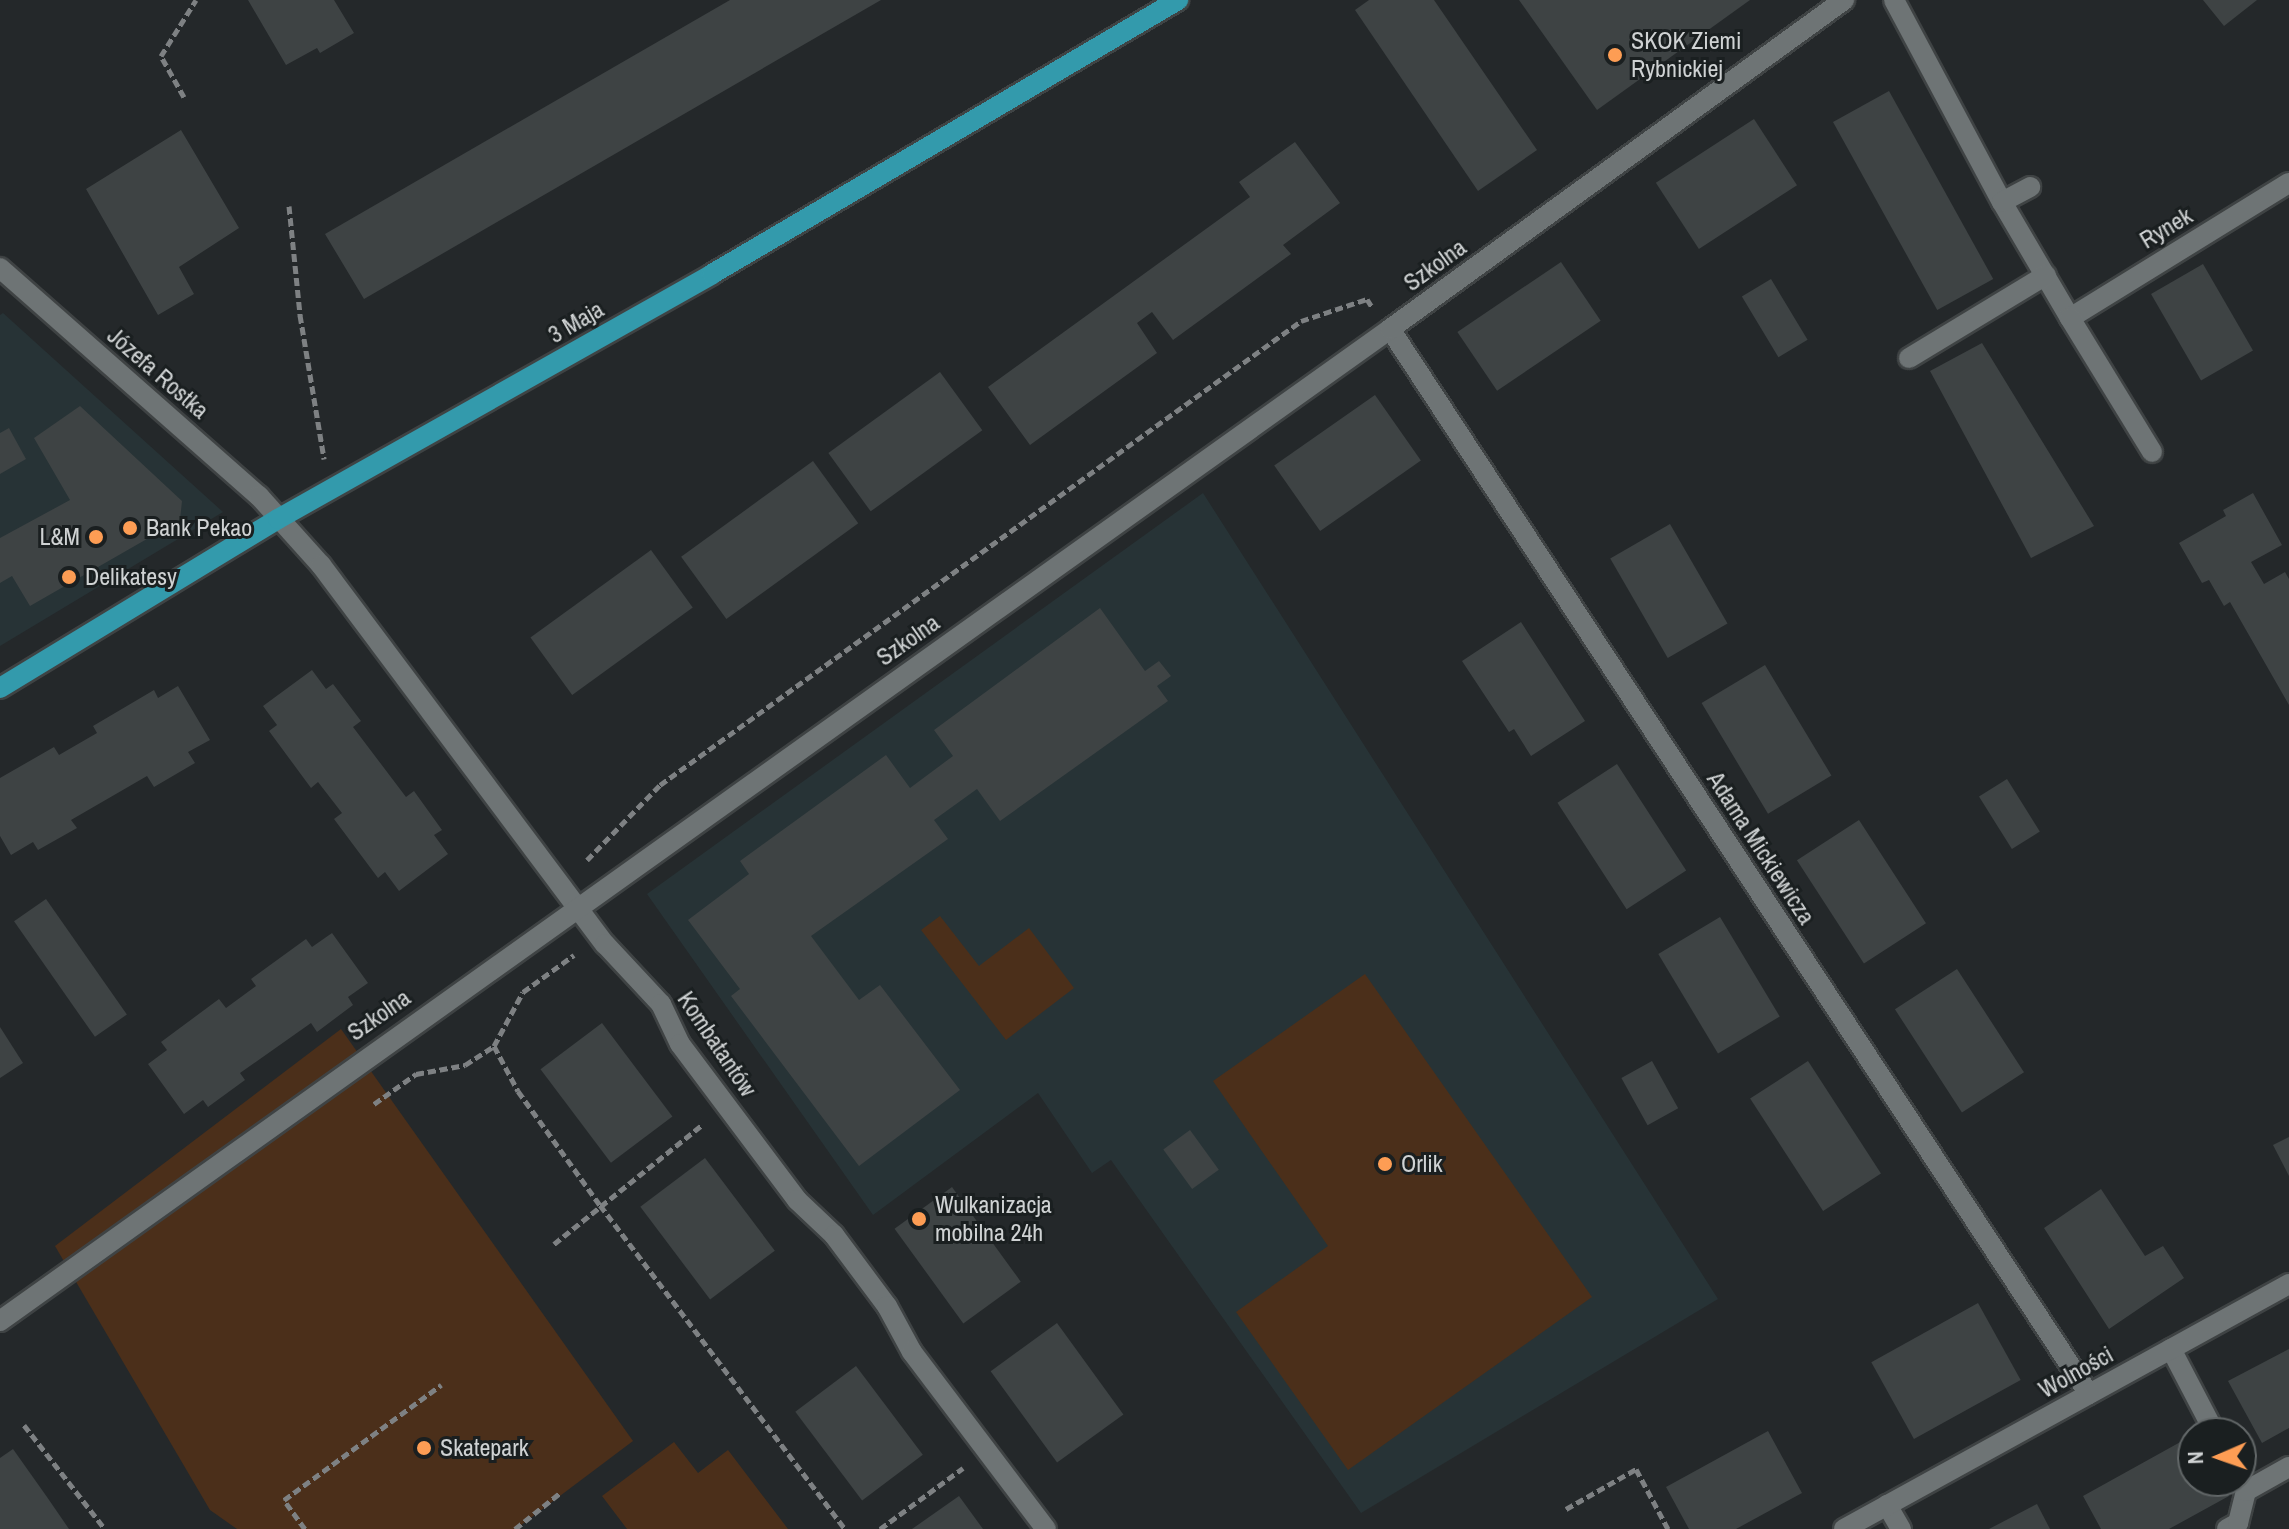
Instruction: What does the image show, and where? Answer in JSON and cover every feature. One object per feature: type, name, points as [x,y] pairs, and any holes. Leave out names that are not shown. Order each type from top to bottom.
[{"type":"main road","name":"3 Maja","points":[[0,688],[278,519],[712,274],[1178,0]]},
{"type":"street","name":"Szkolna","points":[[0,1321],[577,906],[1390,329],[1844,0]]},
{"type":"street","points":[[1894,0],[2002,202],[2152,452]]},
{"type":"street","name":"Rynek","points":[[2070,318],[2289,183]]},
{"type":"street","points":[[2002,202],[2030,187]]},
{"type":"street","name":"Józefa Rostka","points":[[0,268],[259,496],[278,519]]},
{"type":"street","points":[[1909,358],[2046,275]]},
{"type":"street","name":"Adama Mickiewicza","points":[[1390,329],[2089,1394]]},
{"type":"street","name":"Kombatantów","points":[[278,519],[321,565],[626,969],[661,1004],[680,1044],[797,1200],[834,1235],[887,1306],[912,1352],[1046,1529]]},
{"type":"street","name":"Wolności","points":[[1844,1529],[2289,1284]]},
{"type":"street","points":[[2171,1349],[2207,1417]]},
{"type":"street","points":[[2257,1481],[2289,1467]]},
{"type":"street","points":[[2227,1529],[2238,1523],[2242,1497]]},
{"type":"street","points":[[1887,1505],[1901,1529]]},
{"type":"path","points":[[184,97],[161,56],[196,0]]},
{"type":"path","points":[[289,206],[300,315],[324,461]]},
{"type":"path","points":[[584,863],[660,785],[1301,321],[1367,299],[1390,329]]},
{"type":"path","points":[[374,1104],[416,1074],[465,1065],[494,1046],[523,992],[580,951]]},
{"type":"path","points":[[494,1046],[518,1091],[600,1205],[845,1529]]},
{"type":"path","points":[[554,1244],[707,1121]]},
{"type":"path","points":[[725,1371],[732,1366]]},
{"type":"path","points":[[305,1529],[284,1500],[441,1385]]},
{"type":"path","points":[[24,1425],[105,1529]]},
{"type":"path","points":[[880,1529],[966,1466]]},
{"type":"path","points":[[1566,1509],[1636,1469],[1668,1529]]},
{"type":"path","points":[[515,1529],[560,1493]]},
{"type":"shaded area","points":[[3,313],[223,512],[0,646],[0,315]]},
{"type":"shaded area","points":[[1203,493],[1718,1299],[1361,1513],[1111,1160],[1092,1173],[1038,1093],[873,1215],[647,894]]},
{"type":"shaded area","points":[[940,916],[979,966],[1029,928],[1074,988],[1006,1040],[921,930]]},
{"type":"shaded area","name":"Orlik","points":[[1365,974],[1592,1297],[1348,1470],[1236,1312],[1328,1246],[1213,1081]]},
{"type":"shaded area","points":[[341,1029],[633,1441],[516,1529],[237,1529],[210,1510],[55,1246]]},
{"type":"shaded area","points":[[674,1442],[698,1473],[728,1450],[788,1529],[627,1529],[602,1496]]},
{"type":"building","points":[[248,0],[334,0],[354,33],[320,53],[317,48],[286,65]]},
{"type":"building","points":[[730,0],[881,0],[364,299],[325,234]]},
{"type":"building","points":[[1369,0],[1434,0],[1537,150],[1478,191],[1355,10]]},
{"type":"building","name":"SKOK Ziemi Rybnickiej","points":[[1519,0],[1750,0],[1597,110]]},
{"type":"building","points":[[2203,0],[2257,0],[2224,26]]},
{"type":"building","points":[[1889,91],[1993,279],[1937,310],[1833,122]]},
{"type":"building","points":[[1754,119],[1797,185],[1699,249],[1656,183]]},
{"type":"building","points":[[181,130],[239,228],[179,267],[194,294],[158,315],[86,189]]},
{"type":"building","points":[[1295,142],[1340,203],[1283,245],[1291,254],[1173,340],[1152,312],[1137,323],[1157,353],[1030,445],[988,387],[1250,197],[1239,182]]},
{"type":"building","points":[[1561,262],[1601,321],[1497,391],[1457,332]]},
{"type":"building","points":[[2203,264],[2253,351],[2201,381],[2151,294]]},
{"type":"building","points":[[1771,279],[1808,340],[1778,357],[1742,297]]},
{"type":"building","points":[[1982,343],[2094,526],[2031,558],[1930,371]]},
{"type":"building","points":[[940,372],[982,430],[871,511],[828,453]]},
{"type":"building","points":[[1375,395],[1421,461],[1320,531],[1274,466]]},
{"type":"building","points":[[80,406],[182,501],[180,520],[30,606],[12,576],[0,583],[0,538],[70,500],[34,438]]},
{"type":"building","points":[[9,428],[26,459],[0,474],[0,433]]},
{"type":"building","points":[[813,461],[858,523],[726,619],[681,557]]},
{"type":"building","points":[[2253,493],[2282,545],[2251,562],[2264,584],[2285,572],[2289,579],[2289,705],[2230,602],[2224,606],[2209,580],[2202,583],[2179,543],[2226,516],[2223,510]]},
{"type":"building","points":[[1670,524],[1728,624],[1668,658],[1610,558]]},
{"type":"building","points":[[651,550],[693,607],[572,695],[530,638]]},
{"type":"building","points":[[1100,608],[1145,671],[1159,661],[1171,676],[1157,686],[1168,701],[1000,821],[977,789],[934,820],[948,839],[811,936],[859,1000],[880,985],[960,1090],[859,1166],[731,996],[740,989],[688,920],[749,874],[740,861],[886,755],[910,788],[953,756],[934,730]]},
{"type":"building","points":[[1521,622],[1585,721],[1531,756],[1514,729],[1509,732],[1462,661]]},
{"type":"building","points":[[1765,665],[1831,776],[1768,814],[1702,703]]},
{"type":"building","points":[[312,670],[326,689],[333,684],[361,721],[353,727],[406,797],[414,791],[442,830],[434,835],[448,854],[399,891],[385,872],[378,878],[334,819],[342,813],[318,782],[311,788],[269,731],[277,725],[263,706]]},
{"type":"building","points":[[178,686],[210,740],[188,752],[195,763],[154,787],[147,776],[71,820],[77,828],[38,850],[33,842],[11,855],[0,836],[0,778],[54,747],[59,755],[97,733],[93,726],[154,690],[158,698]]},
{"type":"building","points":[[1617,764],[1686,871],[1627,909],[1557,803]]},
{"type":"building","points":[[2007,779],[2040,832],[2012,849],[1979,796]]},
{"type":"building","points":[[1859,820],[1926,923],[1864,963],[1797,860]]},
{"type":"building","points":[[46,899],[127,1015],[95,1037],[14,921]]},
{"type":"building","points":[[1720,917],[1780,1016],[1718,1054],[1658,954]]},
{"type":"building","points":[[332,933],[368,983],[348,997],[353,1005],[317,1032],[311,1023],[240,1073],[245,1080],[208,1107],[203,1100],[184,1114],[148,1064],[167,1050],[161,1042],[219,999],[226,1008],[256,986],[251,979],[306,939],[312,947]]},
{"type":"building","points":[[1957,969],[2024,1072],[1962,1112],[1895,1009]]},
{"type":"building","points":[[602,1023],[672,1116],[611,1163],[541,1069]]},
{"type":"building","points":[[0,1027],[23,1063],[0,1078]]},
{"type":"building","points":[[1652,1061],[1678,1108],[1648,1125],[1621,1078]]},
{"type":"building","points":[[1808,1061],[1881,1173],[1823,1211],[1750,1099]]},
{"type":"building","points":[[1190,1130],[1219,1170],[1192,1189],[1163,1149]]},
{"type":"building","points":[[2289,1137],[2289,1176],[2273,1145]]},
{"type":"building","points":[[705,1158],[775,1251],[710,1299],[640,1207]]},
{"type":"building","points":[[952,1187],[1021,1282],[963,1323],[895,1229]]},
{"type":"building","points":[[2101,1189],[2145,1256],[2163,1246],[2184,1278],[2109,1329],[2044,1228]]},
{"type":"building","points":[[1978,1303],[2021,1380],[1914,1439],[1871,1362]]},
{"type":"building","points":[[1057,1323],[1123,1414],[1057,1463],[991,1371]]},
{"type":"building","points":[[2289,1349],[2289,1428],[2262,1443],[2257,1434],[2257,1417],[2248,1417],[2228,1381]]},
{"type":"building","points":[[856,1366],[923,1455],[862,1500],[795,1412]]},
{"type":"building","points":[[1768,1431],[1802,1493],[1736,1529],[1689,1529],[1666,1487]]},
{"type":"building","points":[[2177,1444],[2177,1497],[2227,1497],[2169,1529],[2101,1529],[2083,1496]]},
{"type":"building","points":[[13,1449],[69,1529],[0,1529],[0,1458]]},
{"type":"building","points":[[959,1496],[983,1529],[912,1529]]},
{"type":"building","points":[[2037,1504],[2050,1529],[1989,1529]]},
{"type":"place","name":"SKOK Ziemi Rybnickiej","points":[[1615,55]]},
{"type":"place","name":"Bank Pekao","points":[[130,528]]},
{"type":"place","name":"L&M","points":[[96,537]]},
{"type":"place","name":"Delikatesy","points":[[69,577]]},
{"type":"place","name":"Orlik","points":[[1385,1164]]},
{"type":"place","name":"Wulkanizacja mobilna 24h","points":[[919,1219]]},
{"type":"place","name":"Skatepark","points":[[424,1448]]}]
